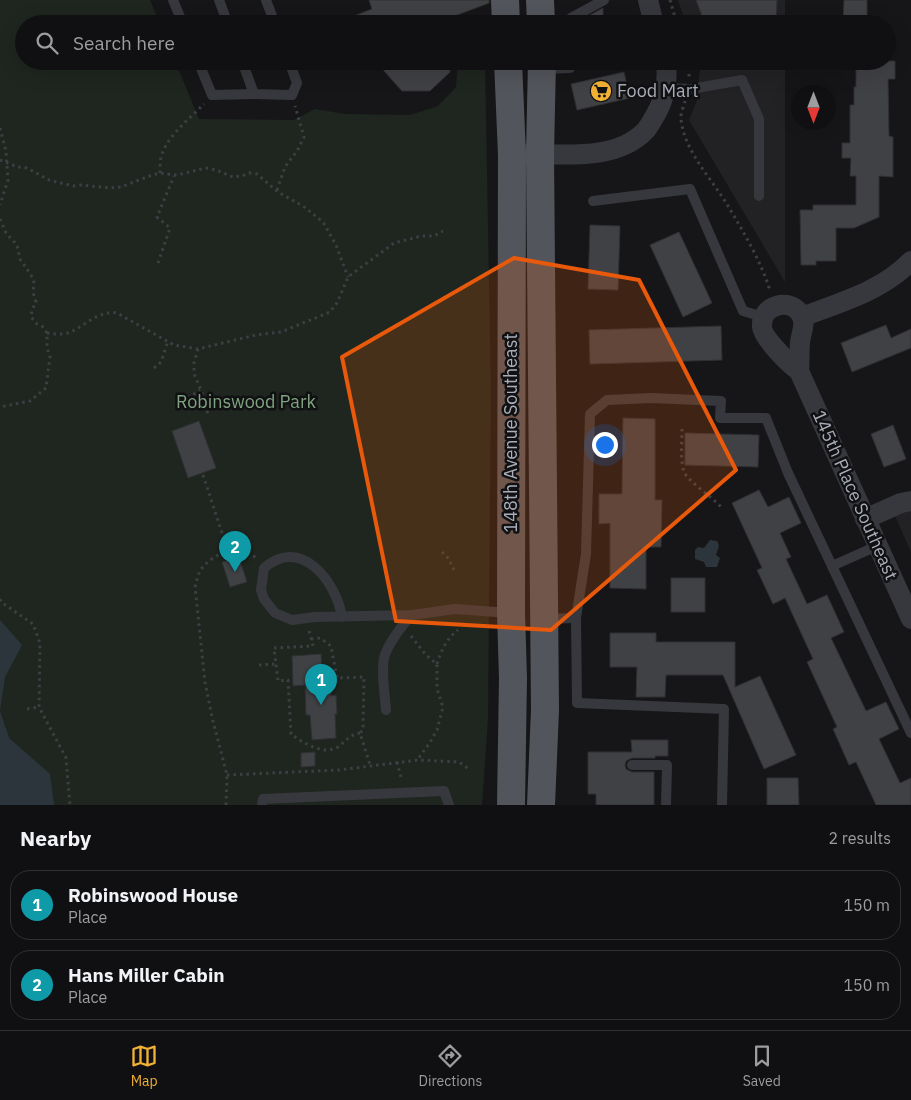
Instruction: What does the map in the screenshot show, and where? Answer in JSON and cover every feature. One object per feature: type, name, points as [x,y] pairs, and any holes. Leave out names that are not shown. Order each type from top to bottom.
[{"type":"main road","points":[[506,0],[506,15]]},
{"type":"main road","points":[[540,0],[541,15]]},
{"type":"main road","name":"148th Avenue Southeast","points":[[508,70],[512,155],[511,613],[513,678],[511,805]]},
{"type":"main road","name":"148th Avenue Southeast","points":[[541,805],[545,710],[540,154],[542,70]]},
{"type":"street","points":[[648,0],[652,15]]},
{"type":"street","points":[[512,155],[603,152],[621,147],[647,129],[661,103],[668,70]]},
{"type":"street","points":[[802,317],[876,288],[896,275],[911,261]]},
{"type":"street","points":[[783,304],[798,310],[802,317],[804,325],[800,343],[801,360],[799,371],[789,364],[764,333],[762,325],[769,312],[783,304]]},
{"type":"street","name":"145th Place Southeast","points":[[799,371],[911,619]]},
{"type":"street","points":[[865,519],[901,503],[911,501]]},
{"type":"lane","points":[[173,0],[179,15]]},
{"type":"lane","points":[[219,0],[225,15]]},
{"type":"lane","points":[[266,0],[272,15]]},
{"type":"lane","points":[[576,15],[604,0]]},
{"type":"lane","points":[[202,70],[212,95],[292,95],[297,83],[292,70]]},
{"type":"lane","points":[[245,70],[254,94]]},
{"type":"lane","points":[[665,88],[691,90],[742,80],[759,119],[760,196]]},
{"type":"lane","points":[[593,201],[690,189],[743,311],[769,312]]},
{"type":"lane","points":[[722,805],[724,709],[577,703],[576,618],[586,554],[590,414],[607,400],[651,398],[721,400],[720,418],[766,418],[788,473],[911,733]]},
{"type":"lane","points":[[832,566],[877,546]]},
{"type":"lane","points":[[342,617],[338,600],[332,589],[312,564],[300,558],[284,558],[264,568],[262,595],[268,605],[278,615],[292,620],[412,614],[455,609],[511,613]]},
{"type":"lane","points":[[386,710],[384,657],[402,625],[412,614]]},
{"type":"lane","points":[[544,619],[576,618]]},
{"type":"lane","points":[[632,765],[667,766],[666,805]]},
{"type":"lane","points":[[262,805],[264,799],[444,791],[449,805]]},
{"type":"path","points":[[670,0],[674,15]]},
{"type":"path","points":[[160,173],[160,158],[166,146],[176,132],[212,95]]},
{"type":"path","points":[[277,190],[285,168],[304,137],[292,95]]},
{"type":"path","points":[[681,118],[687,140],[701,166],[728,205],[766,277],[769,312]]},
{"type":"path","points":[[0,128],[6,151],[8,186],[0,205]]},
{"type":"path","points":[[0,160],[18,167],[27,168],[49,180],[73,186],[121,187],[146,176],[160,173],[174,176],[206,168],[233,177],[249,173],[257,174],[323,222],[336,245],[348,277]]},
{"type":"path","points":[[158,262],[170,228],[157,217],[174,176]]},
{"type":"path","points":[[0,218],[6,233],[17,246],[20,259],[33,278],[33,292],[36,302],[31,317],[36,324],[42,326],[47,334],[47,348],[50,356],[46,388],[30,402],[0,407]]},
{"type":"path","points":[[47,334],[70,332],[106,313],[112,312],[174,345],[198,349],[256,335],[281,332],[330,312],[337,303],[348,277],[394,243],[421,236],[434,236],[444,231]]},
{"type":"path","points":[[154,368],[160,362],[168,341]]},
{"type":"path","points":[[198,349],[194,363],[194,374],[206,402],[208,417]]},
{"type":"path","points":[[188,398],[200,390]]},
{"type":"path","points":[[682,429],[681,454],[685,473],[693,483],[714,499],[721,507]]},
{"type":"path","points":[[203,475],[228,551]]},
{"type":"path","points":[[226,805],[227,775],[205,682],[195,594],[197,579],[203,566],[228,551],[239,550],[248,552],[258,559],[264,568]]},
{"type":"path","points":[[442,552],[449,559],[455,572]]},
{"type":"path","points":[[0,599],[1,602],[33,624],[40,643],[39,707],[66,758],[70,805]]},
{"type":"path","points":[[402,625],[426,655],[437,664]]},
{"type":"path","points":[[418,760],[437,730],[443,707],[437,689],[437,664],[446,643],[452,634],[458,630]]},
{"type":"path","points":[[320,638],[333,649],[337,678],[364,677],[363,730],[360,733],[350,736],[337,748],[330,750],[309,745],[291,734],[288,680],[278,681],[274,648],[313,646],[312,639],[320,638]]},
{"type":"path","points":[[259,665],[276,664]]},
{"type":"path","points":[[27,709],[39,707]]},
{"type":"path","points":[[360,733],[370,765]]},
{"type":"path","points":[[227,775],[338,770],[418,760],[459,762],[469,769]]},
{"type":"path","points":[[397,762],[400,771]]},
{"type":"highlighted area","points":[[514,258],[639,280],[736,470],[551,630],[396,621],[342,357]]},
{"type":"shaded area","points":[[678,0],[785,0],[785,15],[683,15]]},
{"type":"shaded area","points":[[700,70],[785,70],[785,282],[689,120],[697,100]]},
{"type":"shaded area","points":[[911,501],[911,552],[891,507]]},
{"type":"shaded area","points":[[710,540],[717,541],[719,546],[716,555],[720,558],[717,567],[706,567],[704,562],[695,559],[695,550],[698,547],[704,548]]},
{"type":"shaded area","points":[[0,620],[22,645],[5,677],[0,711]]},
{"type":"shaded area","points":[[0,711],[9,738],[50,774],[54,805],[0,805]]},
{"type":"green space","name":"Robinswood Park","points":[[0,0],[150,0],[156,15],[15,15],[15,70],[179,70],[199,119],[294,120],[315,109],[345,114],[410,115],[438,106],[456,87],[457,70],[485,70],[491,391],[488,719],[482,805],[0,805]]},
{"type":"building","points":[[369,0],[489,0],[489,3],[457,15],[356,15],[372,9]]},
{"type":"building","points":[[696,0],[777,0],[776,15],[702,15]]},
{"type":"building","points":[[844,0],[867,0],[867,15],[843,15]]},
{"type":"building","points":[[603,8],[603,15],[590,15]]},
{"type":"building","points":[[450,70],[450,72],[430,91],[402,91],[384,71]]},
{"type":"building","points":[[856,70],[895,70],[895,79],[888,79],[889,136],[893,137],[893,177],[879,176],[879,217],[854,228],[836,228],[836,261],[816,261],[816,265],[801,265],[800,210],[813,210],[813,205],[856,205],[856,176],[850,176],[851,158],[842,158],[842,143],[850,143],[850,105],[854,105],[854,87],[856,87]]},
{"type":"building","name":"Food Mart","points":[[624,72],[630,98],[577,110],[571,84]]},
{"type":"building","points":[[590,225],[620,226],[618,290],[588,289]]},
{"type":"building","points":[[679,232],[712,303],[683,317],[650,245]]},
{"type":"building","points":[[886,325],[891,338],[911,329],[911,348],[852,372],[841,343]]},
{"type":"building","points":[[721,326],[722,360],[590,364],[589,330]]},
{"type":"building","points":[[623,418],[655,419],[655,500],[662,500],[661,547],[646,547],[646,589],[610,588],[610,523],[599,524],[599,494],[622,494]]},
{"type":"building","points":[[199,421],[216,468],[188,478],[172,431]]},
{"type":"building","points":[[893,425],[906,459],[884,467],[871,434]]},
{"type":"building","points":[[685,433],[759,435],[758,467],[685,465]]},
{"type":"building","points":[[759,490],[768,507],[789,497],[801,523],[780,533],[791,557],[786,559],[807,604],[827,595],[844,632],[831,638],[866,711],[886,702],[899,729],[879,739],[900,783],[911,778],[911,805],[876,805],[856,762],[849,765],[833,729],[837,727],[807,662],[813,659],[785,598],[773,604],[757,570],[762,568],[732,503]]},
{"type":"building","points":[[239,557],[247,582],[230,587],[222,562]]},
{"type":"building","points":[[671,578],[705,578],[705,612],[671,612]]},
{"type":"building","points":[[610,633],[656,633],[656,642],[735,642],[735,687],[760,676],[796,755],[764,769],[723,675],[666,675],[665,697],[636,697],[637,667],[610,667]]},
{"type":"building","points":[[321,654],[323,686],[331,686],[331,696],[336,695],[336,738],[312,740],[310,715],[306,715],[305,685],[293,686],[292,656]]},
{"type":"building","points":[[631,740],[668,740],[668,756],[632,758],[626,761],[625,765],[626,769],[632,772],[654,772],[654,805],[596,805],[596,794],[588,794],[588,752],[632,752]]},
{"type":"building","points":[[315,752],[315,766],[301,767],[301,753]]},
{"type":"building","points":[[767,778],[798,778],[799,805],[767,805]]},
{"type":"place","name":"Food Mart","points":[[601,91]]},
{"type":"place","name":"Hans Miller Cabin","points":[[235,572]]},
{"type":"place","name":"Robinswood House","points":[[321,705]]}]
